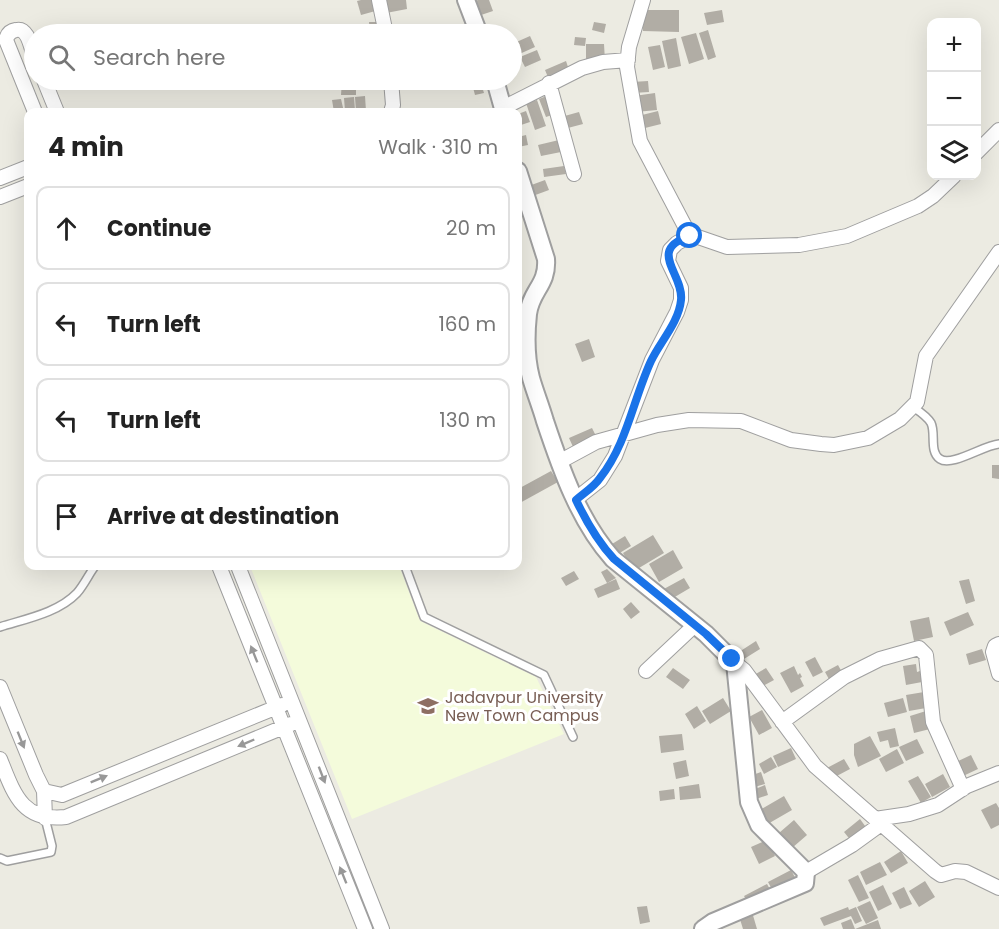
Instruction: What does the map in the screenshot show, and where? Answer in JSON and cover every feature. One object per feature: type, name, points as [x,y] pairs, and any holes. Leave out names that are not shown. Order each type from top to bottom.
[{"type":"street","points":[[379,0],[384,24]]},
{"type":"street","points":[[466,0],[475,24]]},
{"type":"street","points":[[643,0],[629,47],[628,60],[640,141],[690,236]]},
{"type":"street","points":[[24,32],[13,30],[6,36],[6,40],[24,85]]},
{"type":"street","points":[[506,108],[549,83],[582,68],[603,62],[628,60]]},
{"type":"street","points":[[549,83],[574,174]]},
{"type":"street","points":[[26,90],[33,108]]},
{"type":"street","points":[[48,90],[55,108]]},
{"type":"street","points":[[392,90],[392,108]]},
{"type":"street","points":[[498,90],[502,108]]},
{"type":"street","points":[[981,148],[999,130]]},
{"type":"street","points":[[0,178],[24,169]]},
{"type":"street","points":[[576,500],[600,480],[615,456],[636,397],[677,312],[681,300],[681,288],[668,261],[668,256],[677,243],[690,236],[726,246],[799,245],[847,236],[918,206],[950,180]]},
{"type":"street","points":[[522,184],[546,259],[547,270],[545,279],[532,298],[528,314],[531,376],[559,462],[587,523],[608,553],[744,670],[815,766],[878,822],[939,874],[944,875],[955,870],[966,872],[999,888]]},
{"type":"street","points":[[0,197],[24,188]]},
{"type":"street","points":[[559,462],[596,442],[657,425],[689,420],[750,423],[791,440],[834,445],[868,438],[900,419],[913,407],[920,393],[926,356],[999,252]]},
{"type":"street","points":[[221,570],[365,929]]},
{"type":"street","points":[[240,570],[382,929]]},
{"type":"street","points":[[646,671],[695,626]]},
{"type":"street","points":[[999,644],[995,646],[993,652],[999,674]]},
{"type":"street","points":[[782,722],[844,677],[880,659],[919,648],[926,655],[933,722],[963,789]]},
{"type":"street","points":[[735,663],[749,802],[759,825],[806,873]]},
{"type":"street","points":[[0,687],[44,791],[45,818]]},
{"type":"street","points":[[44,791],[62,795],[293,700]]},
{"type":"street","points":[[0,759],[22,806],[45,818],[66,818],[301,721]]},
{"type":"street","points":[[806,873],[847,849],[878,822],[939,805],[979,780],[999,773]]},
{"type":"street","points":[[703,929],[713,922],[805,883],[806,873]]},
{"type":"lane","points":[[913,407],[930,420],[933,426],[935,452],[940,459],[954,460],[986,446],[999,444]]},
{"type":"lane","points":[[0,627],[52,610],[77,592],[92,570]]},
{"type":"lane","points":[[406,570],[424,617],[544,675],[573,737]]},
{"type":"lane","points":[[0,858],[7,861],[51,852],[52,846],[45,818]]},
{"type":"shaded area","name":"Jadavpur University New Town Campus","points":[[252,570],[401,570],[420,621],[536,677],[564,734],[352,819]]},
{"type":"building","points":[[377,0],[379,10],[361,15],[357,1]]},
{"type":"building","points":[[384,0],[406,0],[407,9],[386,13]]},
{"type":"building","points":[[489,0],[493,11],[475,17],[469,3]]},
{"type":"building","points":[[643,10],[679,10],[679,32],[643,31]]},
{"type":"building","points":[[722,10],[724,22],[707,25],[704,13]]},
{"type":"building","points":[[369,22],[383,22],[383,24],[369,24]]},
{"type":"building","points":[[594,22],[606,24],[604,33],[592,30]]},
{"type":"building","points":[[708,30],[716,57],[708,60],[699,33]]},
{"type":"building","points":[[696,33],[704,59],[689,64],[681,37]]},
{"type":"building","points":[[530,36],[535,47],[522,53],[522,40]]},
{"type":"building","points":[[575,37],[586,38],[585,46],[574,45]]},
{"type":"building","points":[[676,38],[681,66],[668,69],[662,41]]},
{"type":"building","points":[[586,44],[604,44],[605,61],[586,61]]},
{"type":"building","points":[[660,45],[665,67],[653,70],[648,47]]},
{"type":"building","points":[[537,50],[541,60],[525,67],[522,56]]},
{"type":"building","points":[[566,61],[570,73],[550,82],[545,70]]},
{"type":"building","points":[[648,81],[649,92],[633,93],[632,82]]},
{"type":"building","points":[[341,90],[356,90],[356,95],[341,95]]},
{"type":"building","points":[[474,90],[483,90],[484,93],[475,95]]},
{"type":"building","points":[[655,93],[657,110],[636,112],[634,96]]},
{"type":"building","points":[[549,95],[555,114],[546,117],[539,99]]},
{"type":"building","points":[[365,96],[366,108],[356,108],[355,97]]},
{"type":"building","points":[[354,97],[355,108],[345,108],[344,98]]},
{"type":"building","points":[[341,99],[343,108],[333,108],[332,100]]},
{"type":"building","points":[[537,100],[546,126],[535,130],[526,103]]},
{"type":"building","points":[[526,111],[530,122],[522,125],[522,112]]},
{"type":"building","points":[[658,111],[661,124],[641,129],[638,116]]},
{"type":"building","points":[[579,112],[583,124],[564,129],[561,117]]},
{"type":"building","points":[[526,135],[528,145],[522,146],[522,136]]},
{"type":"building","points":[[559,140],[561,152],[541,156],[538,145]]},
{"type":"building","points":[[564,166],[566,174],[544,177],[543,169]]},
{"type":"building","points":[[545,180],[549,190],[530,197],[526,187]]},
{"type":"building","points":[[589,339],[595,357],[582,362],[575,344]]},
{"type":"building","points":[[592,428],[597,438],[574,449],[569,438]]},
{"type":"building","points":[[992,465],[999,465],[999,479],[992,478]]},
{"type":"building","points":[[551,471],[558,482],[522,502],[522,487]]},
{"type":"building","points":[[653,535],[664,553],[634,571],[623,553]]},
{"type":"building","points":[[625,536],[631,546],[618,554],[612,544]]},
{"type":"building","points":[[673,550],[683,568],[659,582],[649,564]]},
{"type":"building","points":[[607,569],[616,578],[607,583],[601,572]]},
{"type":"building","points":[[574,571],[579,579],[566,586],[561,578]]},
{"type":"building","points":[[684,578],[690,588],[668,601],[662,590]]},
{"type":"building","points":[[616,579],[620,589],[598,598],[594,589]]},
{"type":"building","points":[[969,579],[975,601],[966,604],[959,581]]},
{"type":"building","points":[[631,602],[640,612],[631,619],[623,609]]},
{"type":"building","points":[[968,612],[974,625],[950,636],[944,622]]},
{"type":"building","points":[[929,617],[933,637],[914,641],[910,621]]},
{"type":"building","points":[[756,641],[760,649],[744,659],[739,652]]},
{"type":"building","points":[[982,649],[986,660],[969,665],[966,654]]},
{"type":"building","points":[[815,657],[823,672],[813,677],[805,662]]},
{"type":"building","points":[[916,664],[922,682],[906,685],[903,666]]},
{"type":"building","points":[[838,665],[843,674],[830,681],[825,672]]},
{"type":"building","points":[[794,666],[798,675],[800,673],[802,677],[800,678],[804,686],[791,693],[780,673]]},
{"type":"building","points":[[673,668],[690,680],[683,689],[666,677]]},
{"type":"building","points":[[766,668],[774,680],[761,687],[754,675]]},
{"type":"building","points":[[924,692],[926,708],[909,711],[906,695]]},
{"type":"building","points":[[723,698],[731,711],[710,724],[702,711]]},
{"type":"building","points":[[903,698],[907,712],[888,717],[884,703]]},
{"type":"building","points":[[697,706],[706,721],[694,729],[685,714]]},
{"type":"building","points":[[762,710],[772,728],[759,735],[749,717]]},
{"type":"building","points":[[926,711],[930,729],[914,733],[910,716]]},
{"type":"building","points":[[895,728],[899,746],[890,748],[888,740],[880,742],[877,732]]},
{"type":"building","points":[[682,734],[684,750],[661,753],[659,736]]},
{"type":"building","points":[[870,736],[881,756],[858,767],[854,755],[854,744]]},
{"type":"building","points":[[917,739],[924,753],[906,761],[899,747]]},
{"type":"building","points":[[791,748],[796,759],[778,767],[773,756]]},
{"type":"building","points":[[897,749],[904,763],[886,772],[879,759]]},
{"type":"building","points":[[971,755],[978,769],[961,777],[954,763]]},
{"type":"building","points":[[771,757],[777,767],[764,774],[759,764]]},
{"type":"building","points":[[844,759],[850,769],[831,779],[825,769]]},
{"type":"building","points":[[686,760],[689,776],[676,779],[673,763]]},
{"type":"building","points":[[761,772],[765,784],[751,788],[747,777]]},
{"type":"building","points":[[943,774],[950,787],[932,797],[925,784]]},
{"type":"building","points":[[918,776],[931,797],[921,803],[908,781]]},
{"type":"building","points":[[699,784],[701,798],[680,800],[679,787]]},
{"type":"building","points":[[765,785],[768,795],[753,800],[750,791]]},
{"type":"building","points":[[674,789],[675,799],[660,801],[659,791]]},
{"type":"building","points":[[784,796],[792,810],[766,825],[758,811]]},
{"type":"building","points":[[996,803],[999,808],[999,825],[991,829],[981,810]]},
{"type":"building","points":[[860,819],[868,830],[852,842],[844,832]]},
{"type":"building","points":[[794,820],[807,835],[792,848],[779,833]]},
{"type":"building","points":[[767,840],[775,856],[759,864],[751,847]]},
{"type":"building","points":[[901,851],[908,863],[891,873],[884,862]]},
{"type":"building","points":[[880,862],[887,875],[866,885],[860,872]]},
{"type":"building","points":[[791,870],[797,881],[774,893],[768,882]]},
{"type":"building","points":[[858,875],[869,898],[859,902],[848,880]]},
{"type":"building","points":[[925,881],[935,897],[919,907],[909,891]]},
{"type":"building","points":[[767,884],[772,893],[749,905],[744,896]]},
{"type":"building","points":[[883,885],[892,904],[878,911],[869,892]]},
{"type":"building","points":[[904,887],[912,904],[900,909],[892,893]]},
{"type":"building","points":[[870,901],[878,918],[866,924],[857,907]]},
{"type":"building","points":[[647,906],[650,922],[640,924],[637,907]]},
{"type":"building","points":[[848,907],[849,910],[856,907],[862,921],[855,924],[851,916],[824,926],[820,918]]},
{"type":"building","points":[[752,912],[757,929],[743,929],[739,916]]},
{"type":"building","points":[[851,919],[855,929],[843,929],[841,923]]},
{"type":"building","points":[[878,920],[881,929],[855,929]]},
{"type":"place","name":"Jadavpur University New Town Campus","points":[[428,706]]},
{"type":"route","points":[[690,236],[683,238],[670,250],[668,261],[681,288],[681,300],[636,397],[615,456],[600,480],[576,500],[603,548],[706,634],[732,659]]}]
